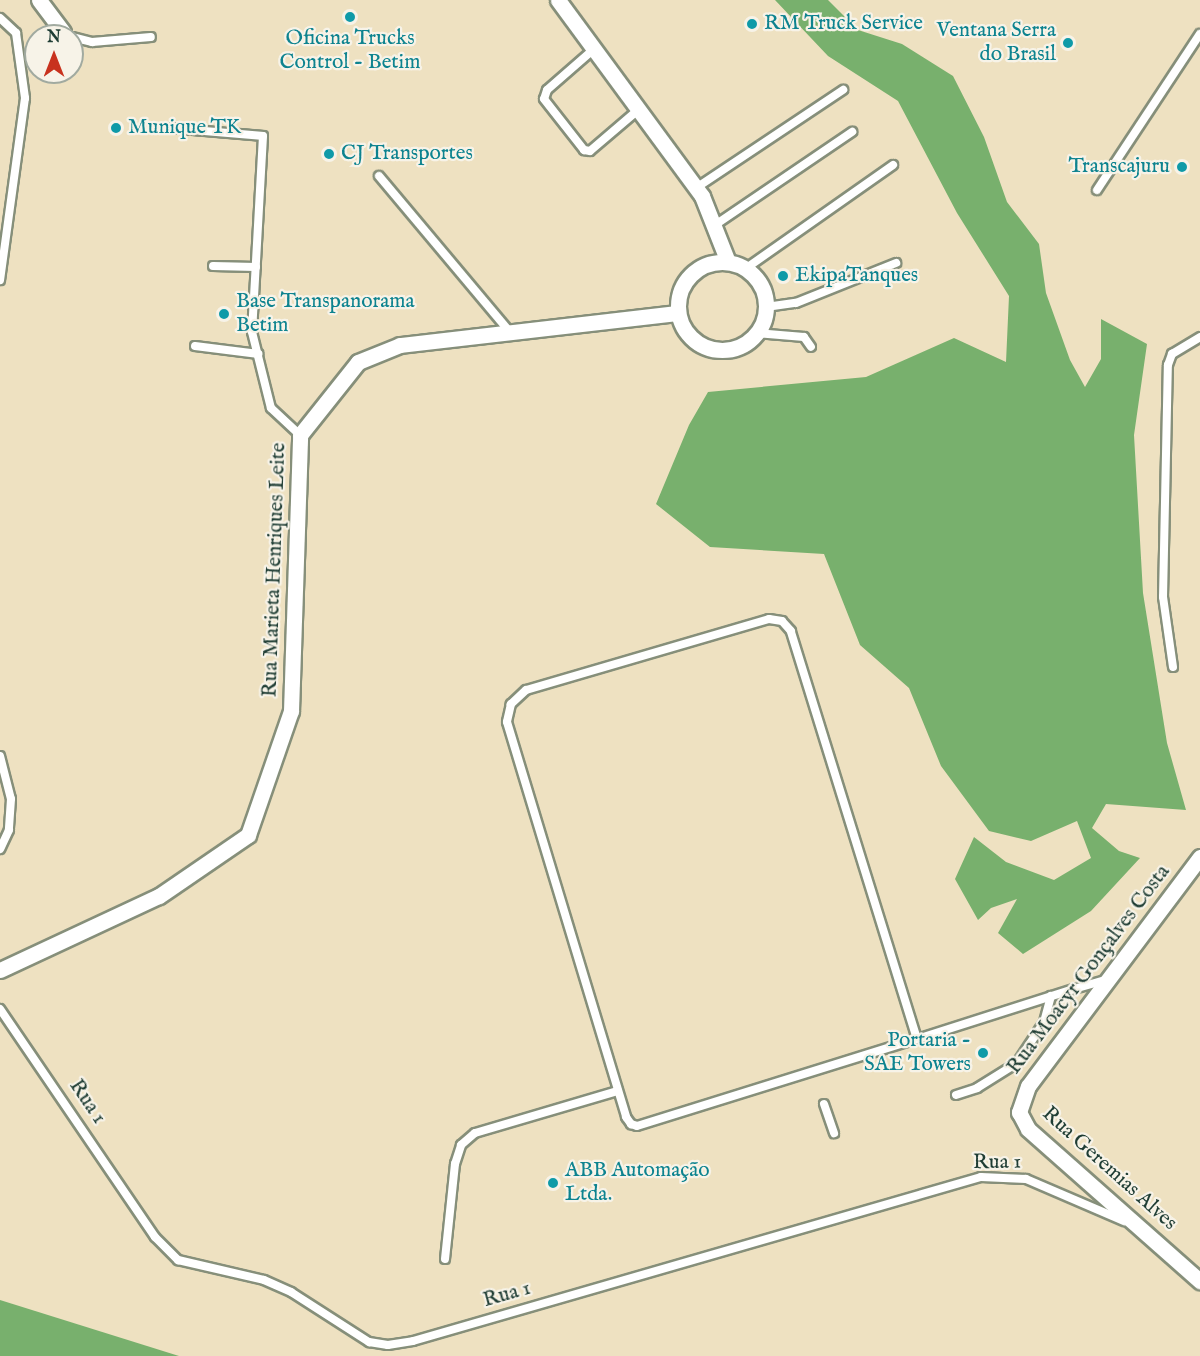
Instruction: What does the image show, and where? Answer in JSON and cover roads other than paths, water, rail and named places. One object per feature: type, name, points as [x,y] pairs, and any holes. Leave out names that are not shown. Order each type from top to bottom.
[{"type":"street","points":[[39,0],[59,24]]},
{"type":"street","points":[[558,0],[696,188],[715,225],[728,262]]},
{"type":"street","points":[[728,262],[745,268],[758,281],[766,307],[756,333],[742,345],[716,349],[691,337],[678,313],[682,286],[693,272],[709,264],[728,262]]},
{"type":"street","name":"Rua Marieta Henriques Leite","points":[[0,970],[159,896],[248,835],[291,711],[300,435],[358,362],[400,345],[678,313]]},
{"type":"street","name":"Rua Moacyr Gonçalves Costa","points":[[1019,1112],[1028,1086],[1200,857]]},
{"type":"street","name":"Rua Geremias Alves","points":[[1019,1112],[1028,1129],[1148,1232],[1200,1281]]},
{"type":"lane","points":[[0,18],[16,33],[25,98],[0,280]]},
{"type":"lane","points":[[1097,190],[1200,34]]},
{"type":"lane","points":[[84,40],[92,42],[151,37]]},
{"type":"lane","points":[[594,49],[547,90],[544,99],[584,150],[591,151],[638,110]]},
{"type":"lane","points":[[696,188],[843,90]]},
{"type":"lane","points":[[170,128],[263,136],[252,332],[271,408],[300,435]]},
{"type":"lane","points":[[715,225],[852,132]]},
{"type":"lane","points":[[745,268],[893,165]]},
{"type":"lane","points":[[379,176],[510,332]]},
{"type":"lane","points":[[766,307],[796,303],[896,263]]},
{"type":"lane","points":[[213,266],[256,267]]},
{"type":"lane","points":[[756,333],[804,337],[811,347]]},
{"type":"lane","points":[[1173,667],[1163,597],[1168,365],[1172,354],[1200,337]]},
{"type":"lane","points":[[195,346],[258,354]]},
{"type":"lane","points":[[917,1039],[792,631],[782,621],[769,619],[526,690],[512,704],[507,722],[626,1117],[638,1125],[917,1039],[1051,996],[1108,979]]},
{"type":"lane","points":[[0,756],[11,798],[9,830],[0,849]]},
{"type":"lane","points":[[956,1095],[1004,1074],[1017,1063],[1044,1022],[1051,996]]},
{"type":"lane","name":"Rua 1","points":[[0,1009],[155,1237],[178,1260],[264,1280],[291,1292],[369,1342],[388,1345],[413,1341],[981,1177],[1026,1179],[1148,1232]]},
{"type":"lane","points":[[445,1259],[455,1164],[461,1145],[475,1133],[618,1091]]},
{"type":"lane","points":[[824,1104],[834,1133]]},
{"type":"place","name":"Oficina Trucks Control - Betim","points":[[350,17]]},
{"type":"place","name":"RM Truck Service","points":[[752,24]]},
{"type":"place","name":"Ventana Serra do Brasil","points":[[1068,43]]},
{"type":"place","name":"Munique TK","points":[[116,128]]},
{"type":"place","name":"CJ Transportes","points":[[329,154]]},
{"type":"place","name":"Transcajuru","points":[[1182,167]]},
{"type":"place","name":"EkipaTanques","points":[[783,276]]},
{"type":"place","name":"Base Transpanorama Betim","points":[[224,314]]},
{"type":"place","name":"Portaria - SAE Towers","points":[[983,1053]]},
{"type":"place","name":"ABB Automação Ltda.","points":[[553,1183]]}]
